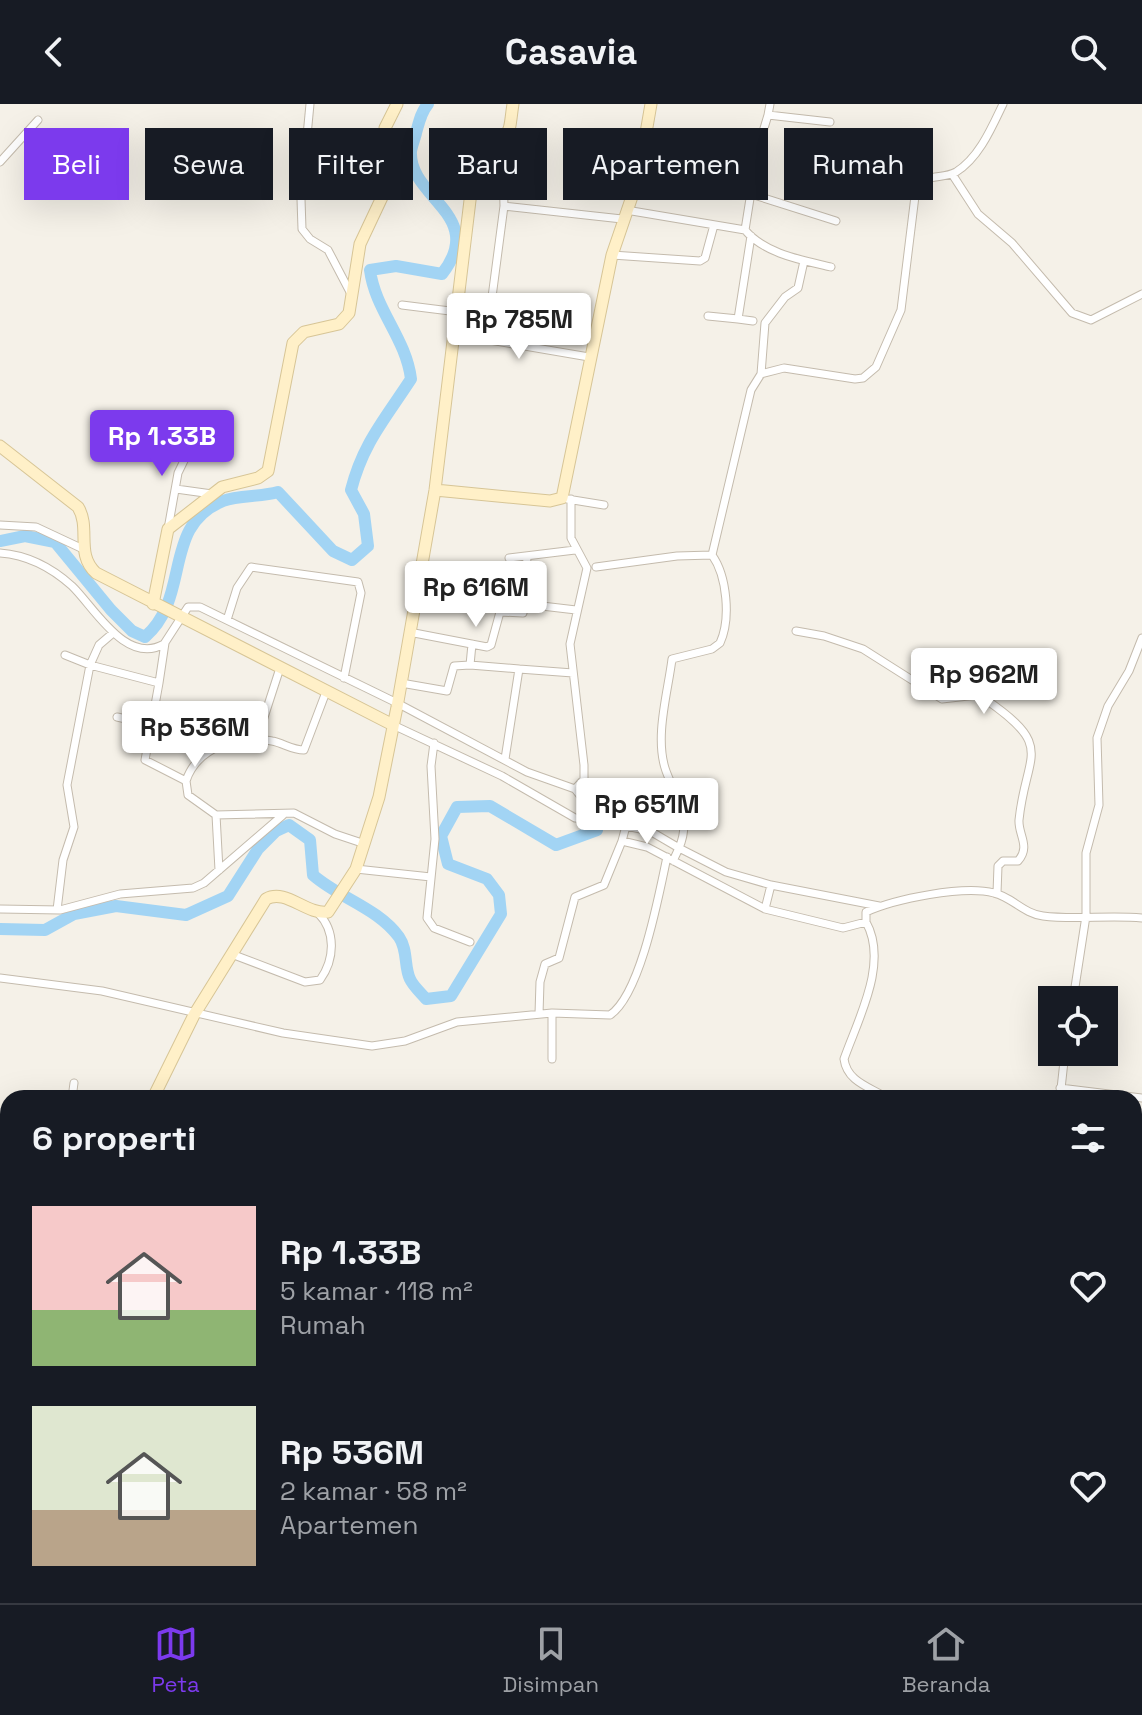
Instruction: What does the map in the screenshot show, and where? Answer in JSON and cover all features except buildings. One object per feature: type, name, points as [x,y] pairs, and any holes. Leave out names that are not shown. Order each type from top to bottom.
[{"type":"street","points":[[310,104],[301,199],[302,229],[310,239],[328,250],[353,298]]},
{"type":"street","points":[[168,529],[212,494],[268,471],[293,343],[304,332],[339,324],[346,319],[353,298],[360,244],[384,193],[385,128],[397,104]]},
{"type":"street","points":[[508,128],[513,104]]},
{"type":"street","points":[[575,789],[584,774],[571,633],[587,568],[575,550],[566,498],[589,357],[612,255],[638,179],[651,104]]},
{"type":"street","points":[[764,128],[770,104]]},
{"type":"street","points":[[761,374],[784,368],[855,379],[870,374],[901,310],[916,188],[929,176],[952,174],[983,143],[1003,104]]},
{"type":"street","points":[[768,115],[830,122]]},
{"type":"street","points":[[0,162],[38,120]]},
{"type":"street","points":[[952,174],[978,214],[1012,243],[1072,313],[1091,320],[1142,294]]},
{"type":"street","points":[[768,199],[836,221]]},
{"type":"street","points":[[318,913],[328,912],[333,907],[356,869],[394,724],[435,490],[470,200]]},
{"type":"street","points":[[402,305],[458,308],[486,305],[491,300],[504,200]]},
{"type":"street","points":[[738,319],[751,200]]},
{"type":"street","points":[[504,206],[714,225],[748,233],[779,253],[831,267]]},
{"type":"street","points":[[612,255],[700,261],[705,258],[714,225]]},
{"type":"street","points":[[0,978],[102,991],[194,1015],[340,1043],[387,1046],[457,1022],[539,1014],[605,1016],[614,1012],[642,959],[685,830],[683,809],[665,770],[661,744],[672,657],[717,647],[723,637],[723,583],[712,555],[751,390],[761,374],[765,323],[785,297],[798,288],[804,261]]},
{"type":"street","points":[[708,316],[753,321]]},
{"type":"street","points":[[454,334],[589,357]]},
{"type":"street","points":[[186,781],[145,760],[165,643],[168,529],[178,473],[194,440]]},
{"type":"street","points":[[0,446],[82,512],[83,549],[87,562],[96,573],[326,692],[549,801],[575,818],[588,819],[593,812]]},
{"type":"street","points":[[176,489],[212,494]]},
{"type":"street","points":[[435,490],[550,501],[566,498],[604,505]]},
{"type":"street","points":[[0,525],[28,525],[83,549]]},
{"type":"street","points":[[509,558],[575,550]]},
{"type":"street","points":[[0,553],[30,559],[47,568],[72,587],[113,633],[138,647],[159,648],[165,643]]},
{"type":"street","points":[[596,567],[659,558],[712,555]]},
{"type":"street","points":[[409,632],[490,646],[498,613],[523,613],[527,556]]},
{"type":"street","points":[[227,620],[237,588],[251,567],[358,582],[361,593],[344,678]]},
{"type":"street","points":[[525,604],[576,610]]},
{"type":"street","points":[[166,611],[194,606],[227,620],[505,759],[566,788],[575,789],[593,812],[626,826],[650,831],[675,854],[765,906],[849,929],[863,923]]},
{"type":"street","points":[[796,631],[863,649],[942,699],[977,695],[1030,740],[1034,754],[1019,822],[1024,836],[1023,855],[1018,861],[1003,861],[998,866],[997,893]]},
{"type":"street","points":[[57,910],[63,860],[74,827],[67,785],[90,665],[99,645],[113,633]]},
{"type":"street","points":[[1075,986],[1086,916],[1086,853],[1099,805],[1097,738],[1108,706],[1129,671],[1142,638]]},
{"type":"street","points":[[470,665],[472,644]]},
{"type":"street","points":[[257,739],[273,681],[286,651]]},
{"type":"street","points":[[65,655],[90,665],[159,683]]},
{"type":"street","points":[[401,683],[447,691],[454,666],[470,665],[573,673]]},
{"type":"street","points":[[505,759],[519,669]]},
{"type":"street","points":[[1129,671],[1142,669]]},
{"type":"street","points":[[326,692],[304,750],[257,739],[238,739],[197,761],[186,781],[188,795],[216,815],[302,815],[335,834],[365,844]]},
{"type":"street","points":[[117,717],[153,725]]},
{"type":"street","points":[[434,743],[431,766],[435,839],[428,922],[470,942]]},
{"type":"street","points":[[216,815],[219,870]]},
{"type":"street","points":[[0,909],[57,910],[120,894],[193,888],[283,815]]},
{"type":"street","points":[[539,1014],[540,982],[545,963],[559,960],[575,897],[604,885],[626,826]]},
{"type":"street","points":[[622,841],[675,854],[770,889],[879,906]]},
{"type":"street","points":[[356,869],[431,877]]},
{"type":"street","points":[[765,906],[770,889]]},
{"type":"street","points":[[863,923],[866,912],[879,906],[971,891],[997,893],[1042,916],[1142,918]]},
{"type":"street","points":[[157,1090],[194,1015],[271,896],[283,897],[318,913],[331,929],[332,939],[320,980],[305,982],[234,955]]},
{"type":"street","points":[[863,923],[872,933],[874,966],[844,1066],[858,1082],[872,1090]]},
{"type":"street","points":[[552,1015],[552,1059]]},
{"type":"street","points":[[1063,1066],[1060,1088],[1076,1090]]},
{"type":"street","points":[[73,1090],[74,1083]]},
{"type":"waterway","points":[[0,541],[25,536],[55,542],[111,610],[132,631],[145,637],[168,602],[183,544],[191,527],[204,512],[223,501],[278,492],[333,551],[352,560],[368,546],[364,514],[351,490],[368,445],[411,379],[403,350],[378,298],[370,270],[396,266],[442,274],[454,254],[456,236],[452,222],[413,167],[411,149],[420,117],[428,104]]},
{"type":"waterway","points":[[0,929],[45,930],[74,914],[116,906],[186,915],[228,896],[258,849],[276,831],[289,825],[310,840],[313,875],[380,918],[399,937],[410,979],[426,999],[451,996],[501,914],[499,895],[487,879],[448,864],[441,836],[457,807],[490,806],[556,845],[597,830]]}]
